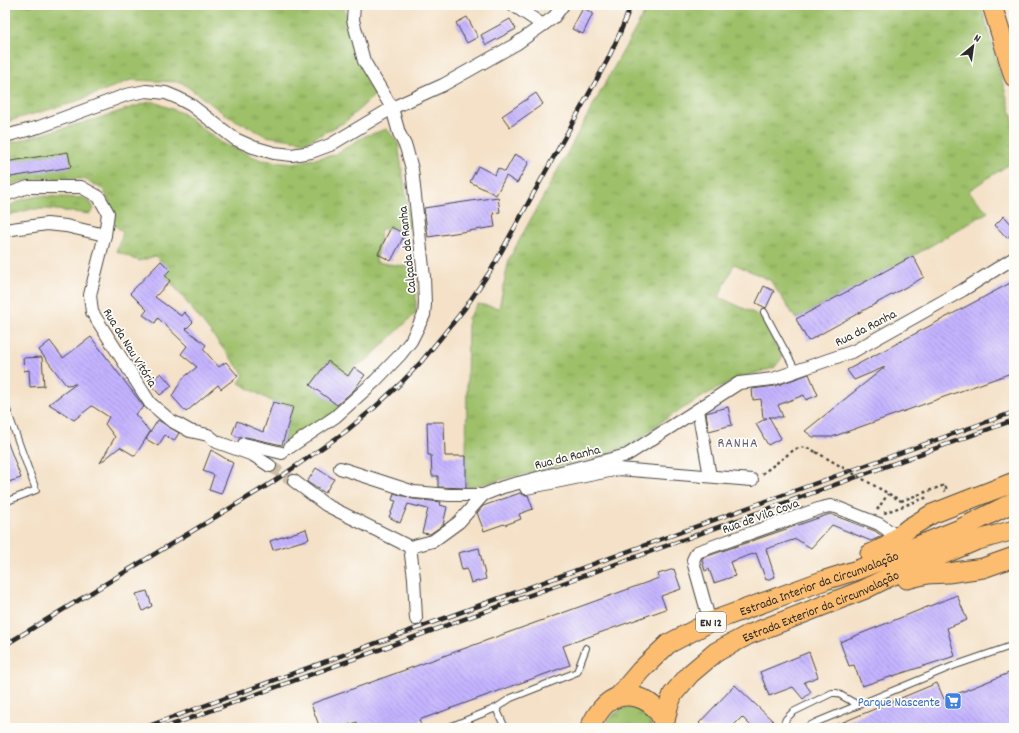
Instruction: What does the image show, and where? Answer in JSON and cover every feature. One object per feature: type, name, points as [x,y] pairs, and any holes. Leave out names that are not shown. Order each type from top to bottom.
[{"type":"main road","points":[[992,5],[1014,77]]},
{"type":"main road","points":[[825,580],[893,541],[922,519],[936,512],[1014,482]]},
{"type":"main road","name":"Estrada Interior da Circunvalação","points":[[618,697],[641,670],[668,644],[710,622],[825,580],[857,570],[960,529],[1014,502]]},
{"type":"main road","name":"Estrada Exterior da Circunvalação","points":[[664,727],[668,707],[673,694],[690,674],[716,652],[748,635],[863,590],[889,577],[975,541],[1014,530]]},
{"type":"main road","points":[[863,590],[927,574],[948,573],[983,568],[1014,557]]},
{"type":"main road","name":"EN 12","points":[[590,728],[597,715],[606,704],[618,697],[633,696],[648,702],[658,712],[664,727]]},
{"type":"street","name":"Calçada da Ranha","points":[[208,435],[286,450],[335,417],[375,381],[411,341],[424,315],[424,277],[412,169],[392,108],[364,61],[353,20],[354,5]]},
{"type":"street","points":[[513,5],[544,25]]},
{"type":"street","points":[[5,136],[39,127],[126,95],[146,91],[166,94],[178,98],[191,105],[235,139],[253,147],[274,153],[292,155],[311,152],[330,145],[392,108],[443,85],[516,44],[554,17],[563,5]]},
{"type":"street","name":"Rua da Nau Vitória","points":[[5,195],[28,187],[81,187],[99,197],[108,213],[105,235],[90,295],[92,312],[150,403],[170,420],[190,431],[208,435],[217,442],[253,455],[270,466]]},
{"type":"street","points":[[5,230],[46,224],[66,226],[105,235]]},
{"type":"street","name":"Rua da Ranha","points":[[410,547],[433,541],[458,522],[483,495],[503,487],[627,455],[739,384],[773,379],[854,351],[963,290],[1014,258]]},
{"type":"street","points":[[698,410],[710,476]]},
{"type":"street","points":[[340,468],[414,492],[449,495],[483,495]]},
{"type":"street","name":"Rua da Ranha","points":[[503,487],[529,488],[619,469],[752,480]]},
{"type":"street","points":[[294,481],[326,505],[410,547],[414,578],[416,619]]},
{"type":"street","name":"Rua de Vila Cova","points":[[710,622],[693,560],[697,552],[830,506],[879,524],[892,533],[893,541]]},
{"type":"lane","points":[[764,312],[796,371]]},
{"type":"lane","points":[[5,411],[8,410],[36,490],[5,502]]},
{"type":"lane","points":[[805,728],[954,666],[1014,645]]},
{"type":"lane","points":[[447,728],[496,708],[511,698],[577,672],[586,648]]},
{"type":"lane","points":[[782,728],[786,719],[793,712],[832,692],[837,693],[858,705]]},
{"type":"lane","points":[[496,708],[505,728]]},
{"type":"path","points":[[752,480],[795,449],[805,447],[901,501],[945,486],[947,490],[940,493]]},
{"type":"path","points":[[879,509],[888,494]]},
{"type":"path","points":[[878,515],[933,495]]},
{"type":"path","points":[[346,728],[353,726],[354,728]]},
{"type":"green space","points":[[5,5],[343,5],[366,72],[377,93],[345,122],[306,142],[266,136],[226,115],[181,82],[131,80],[69,104],[5,122]]},
{"type":"green space","points":[[649,5],[981,5],[1014,123],[1014,161],[968,191],[988,212],[913,256],[796,319],[770,280],[734,264],[719,297],[760,316],[783,357],[774,368],[741,377],[705,395],[661,422],[634,444],[604,455],[466,488],[468,318],[478,304],[499,308],[509,259]]},
{"type":"green space","points":[[152,101],[182,113],[222,143],[261,160],[294,163],[334,155],[365,136],[387,129],[398,143],[411,227],[381,229],[376,262],[416,268],[416,313],[368,359],[354,367],[348,376],[328,361],[311,385],[341,408],[281,451],[293,407],[273,402],[239,383],[244,375],[165,275],[169,270],[155,256],[139,261],[116,251],[123,233],[114,224],[113,212],[104,190],[83,179],[46,178],[19,182],[5,187],[5,143],[15,142],[96,119]]},
{"type":"green space","points":[[39,196],[83,198],[91,203],[94,209],[90,214],[48,209],[32,209],[5,216],[5,208],[24,199]]},
{"type":"green space","points":[[624,708],[635,709],[642,712],[652,728],[603,728],[612,716]]},
{"type":"building","points":[[583,8],[593,13],[583,34],[572,29]]},
{"type":"building","points":[[467,17],[478,37],[467,43],[456,23]]},
{"type":"building","points":[[510,19],[516,29],[486,45],[481,35]]},
{"type":"building","points":[[536,93],[543,104],[510,127],[502,116]]},
{"type":"building","points":[[68,152],[71,167],[5,178],[5,162]]},
{"type":"building","points":[[515,154],[529,162],[517,183],[506,176],[496,195],[470,182],[478,166],[495,175],[498,168],[505,172]]},
{"type":"building","points":[[498,197],[500,212],[493,213],[495,227],[428,237],[424,208]]},
{"type":"building","points":[[1004,216],[1014,227],[1014,232],[1007,238],[995,225]]},
{"type":"building","points":[[391,227],[405,234],[391,261],[378,254]]},
{"type":"building","points":[[913,256],[924,277],[808,341],[796,319]]},
{"type":"building","points":[[161,261],[170,270],[165,275],[170,281],[155,297],[181,316],[184,312],[193,322],[186,329],[206,345],[203,349],[219,367],[226,362],[238,376],[221,389],[218,385],[186,412],[172,396],[183,378],[197,367],[181,354],[187,346],[158,318],[155,323],[143,315],[147,310],[130,293]]},
{"type":"building","points":[[1014,281],[1014,372],[832,437],[813,437],[805,431],[885,367],[854,380],[847,370]]},
{"type":"building","points":[[764,286],[774,291],[766,308],[756,303]]},
{"type":"building","points":[[91,337],[144,407],[135,414],[150,432],[135,456],[120,447],[100,463],[115,437],[105,424],[109,417],[92,406],[74,420],[49,404],[76,384],[66,385],[39,350],[50,341],[63,358]]},
{"type":"building","points":[[42,357],[44,386],[30,387],[29,370],[24,371],[23,358]]},
{"type":"building","points":[[328,361],[348,376],[354,367],[365,375],[354,390],[337,405],[310,385]]},
{"type":"building","points":[[161,373],[172,386],[160,395],[149,383]]},
{"type":"building","points":[[809,374],[818,395],[806,400],[804,395],[778,405],[783,417],[769,417],[781,438],[768,445],[756,424],[767,418],[763,418],[761,399],[753,400],[752,389],[775,386]]},
{"type":"building","points":[[273,402],[293,407],[282,445],[246,437],[240,438],[232,434],[237,421],[263,432]]},
{"type":"building","points":[[728,407],[732,425],[709,431],[706,413]]},
{"type":"building","points":[[158,420],[179,433],[174,441],[165,435],[158,446],[146,439]]},
{"type":"building","points":[[427,422],[444,422],[445,456],[466,456],[466,488],[438,487],[438,476],[432,476],[431,455],[428,455]]},
{"type":"building","points":[[5,438],[21,478],[5,483]]},
{"type":"building","points":[[211,450],[233,463],[221,494],[209,490],[214,475],[203,471]]},
{"type":"building","points":[[316,468],[334,479],[325,493],[307,482]]},
{"type":"building","points":[[394,493],[413,499],[441,502],[440,505],[447,507],[443,525],[430,534],[422,533],[428,509],[408,504],[400,523],[389,517],[396,501],[392,500]]},
{"type":"building","points":[[520,493],[528,495],[533,509],[519,514],[521,519],[484,531],[477,513],[483,506]]},
{"type":"building","points":[[830,514],[875,531],[882,536],[871,541],[832,525],[811,548],[796,539],[766,549],[775,577],[766,580],[756,553],[730,562],[735,576],[714,583],[709,569],[705,571],[702,558]]},
{"type":"building","points":[[306,529],[309,539],[273,550],[270,541]]},
{"type":"building","points":[[479,548],[486,579],[471,583],[467,569],[462,570],[458,553]]},
{"type":"building","points":[[674,569],[681,589],[661,596],[666,609],[563,646],[570,665],[419,720],[422,728],[359,728],[357,722],[339,728],[320,728],[311,704],[659,578],[658,574]]},
{"type":"building","points":[[147,591],[152,606],[143,611],[136,594]]},
{"type":"building","points":[[957,595],[967,620],[947,628],[955,656],[862,686],[854,665],[849,666],[840,642]]},
{"type":"building","points":[[809,652],[818,677],[804,682],[811,692],[803,699],[793,687],[769,696],[760,672]]},
{"type":"building","name":"Parque Nascente","points":[[1014,671],[1014,728],[829,728],[937,683],[944,699]]},
{"type":"building","points":[[735,685],[775,723],[770,728],[753,728],[742,717],[731,728],[704,728],[699,723]]},
{"type":"tunnel","points":[[270,466],[294,481]]},
{"type":"railway","points":[[5,645],[273,482],[345,432],[400,384],[421,362],[465,308],[491,270],[607,61],[631,5]]},
{"type":"railway","points":[[143,728],[1014,412]]},
{"type":"railway","points":[[163,728],[1014,420]]},
{"type":"place","name":"Parque Nascente","points":[[953,701]]},
{"type":"district","name":"RANHA","points":[[738,442]]}]
